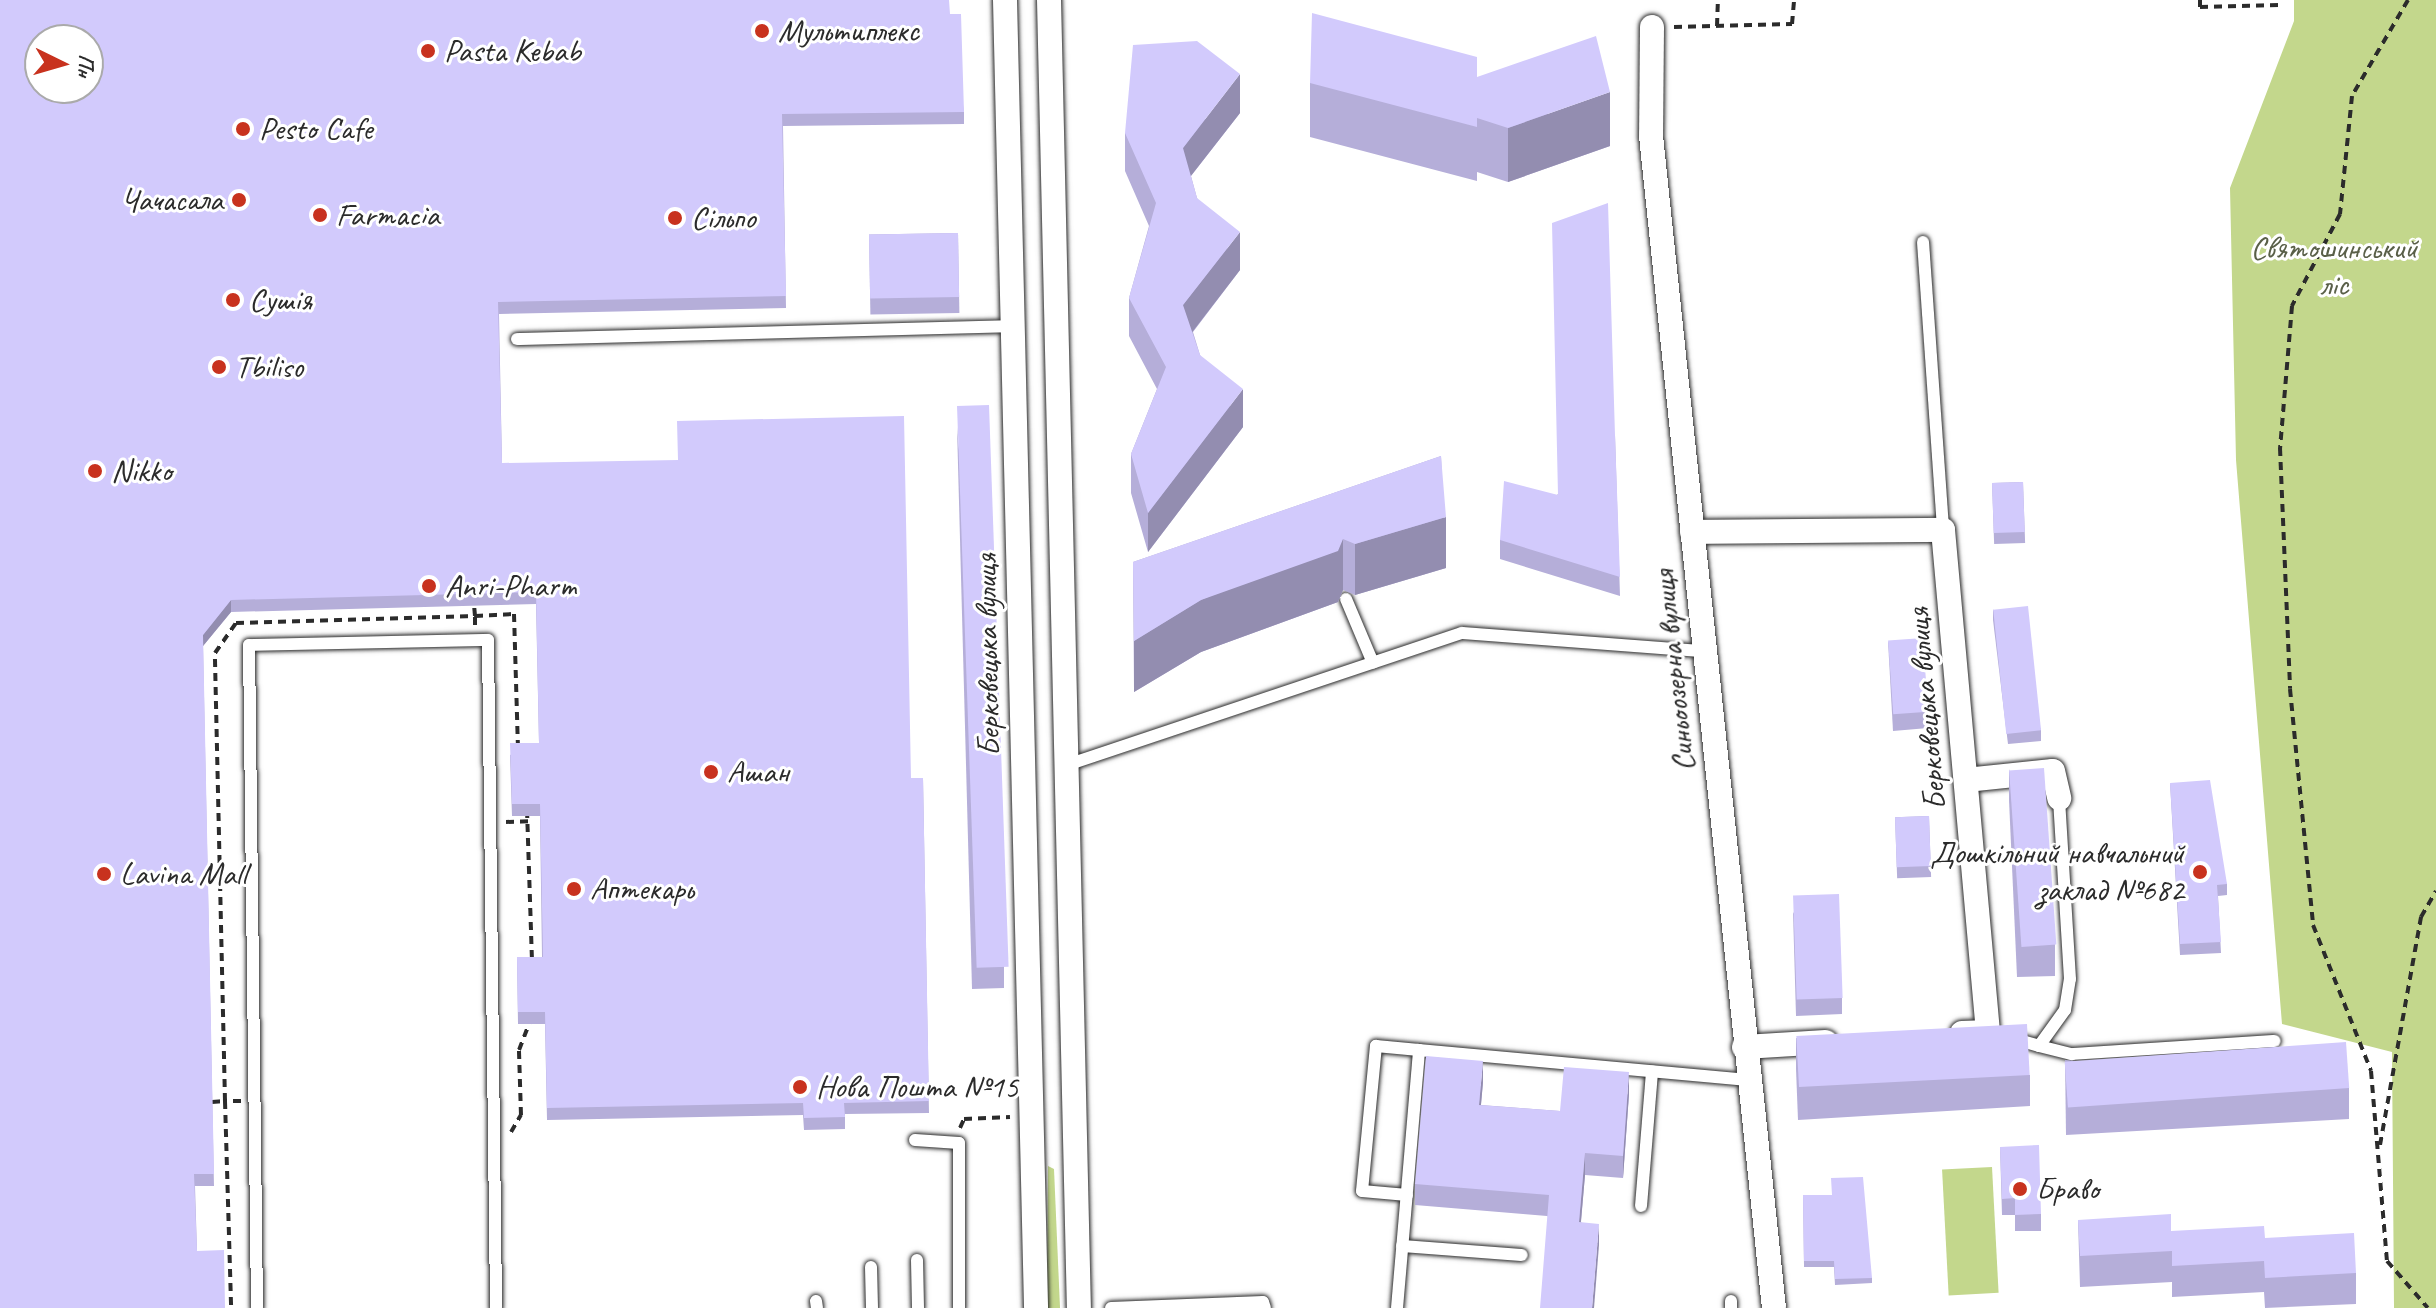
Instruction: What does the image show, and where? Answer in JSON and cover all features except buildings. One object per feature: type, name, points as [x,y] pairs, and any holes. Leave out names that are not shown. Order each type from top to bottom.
[{"type":"street","name":"Берковецька вулиця","points":[[1005,0],[1036,1308]]},
{"type":"street","points":[[1049,0],[1079,1308]]},
{"type":"street","name":"Синьоозерна вулиця","points":[[1652,27],[1651,136],[1744,1047],[1774,1308]]},
{"type":"street","name":"Берковецька вулиця","points":[[1943,530],[1988,1032]]},
{"type":"street","points":[[1692,532],[1943,530]]},
{"type":"street","points":[[1966,780],[2053,771],[2059,798]]},
{"type":"street","points":[[1943,1035],[1988,1032]]},
{"type":"street","points":[[1744,1047],[1851,1040]]},
{"type":"lane","points":[[1923,242],[1943,530]]},
{"type":"lane","points":[[517,339],[1011,326]]},
{"type":"lane","points":[[1346,599],[1373,663]]},
{"type":"lane","points":[[1067,765],[1462,633],[1704,651]]},
{"type":"lane","points":[[257,1308],[249,645],[475,640],[488,640],[496,1308]]},
{"type":"lane","points":[[2039,1046],[2065,1010],[2070,979],[2059,798]]},
{"type":"lane","points":[[1988,1032],[2072,1054],[2275,1041]]},
{"type":"lane","points":[[1407,1195],[1362,1191],[1376,1046],[1748,1080]]},
{"type":"lane","points":[[1397,1308],[1419,1050]]},
{"type":"lane","points":[[1641,1206],[1652,1071]]},
{"type":"lane","points":[[915,1140],[954,1139],[959,1308]]},
{"type":"lane","points":[[1402,1246],[1522,1255]]},
{"type":"lane","points":[[917,1260],[918,1308]]},
{"type":"lane","points":[[871,1267],[872,1308]]},
{"type":"lane","points":[[1111,1308],[1263,1302],[1265,1308]]},
{"type":"path","points":[[1717,26],[1718,0]]},
{"type":"path","points":[[1652,27],[1792,24],[1794,0]]},
{"type":"path","points":[[2200,0],[2200,7],[2279,5]]},
{"type":"path","points":[[2408,0],[2352,96],[2340,214],[2292,306],[2280,448],[2290,689],[2313,925],[2371,1071],[2387,1261],[2428,1308]]},
{"type":"path","points":[[475,640],[475,616],[514,614],[518,747],[526,755]]},
{"type":"path","points":[[527,801],[531,969]]},
{"type":"path","points":[[2379,1149],[2421,917],[2436,891]]},
{"type":"path","points":[[530,1008],[530,1024]]},
{"type":"path","points":[[212,1102],[225,1101],[231,1308]]},
{"type":"path","points":[[954,1139],[964,1119],[1016,1117]]},
{"type":"green space","name":"Святошинський ліс","points":[[2294,0],[2436,0],[2436,1308],[2394,1308],[2392,1052],[2282,1024],[2236,460],[2230,188],[2294,21]]},
{"type":"green space","points":[[1048,1166],[1054,1169],[1060,1308],[1047,1308]]},
{"type":"green space","points":[[1992,1167],[1999,1293],[1949,1295],[1942,1170]]},
{"type":"place","name":"Мультиплекс","points":[[762,31]]},
{"type":"place","name":"Pasta Kebab","points":[[428,51]]},
{"type":"place","name":"Pesto Cafe","points":[[243,129]]},
{"type":"place","name":"Чачасала","points":[[239,200]]},
{"type":"place","name":"Farmacia","points":[[320,215]]},
{"type":"place","name":"Сільпо","points":[[675,218]]},
{"type":"place","name":"Сушія","points":[[233,300]]},
{"type":"place","name":"Tbiliso","points":[[219,367]]},
{"type":"place","name":"Nikko","points":[[95,471]]},
{"type":"place","name":"Anri-Pharm","points":[[429,586]]},
{"type":"place","name":"Ашан","points":[[711,772]]},
{"type":"place","name":"Дошкільний навчальний заклад №682","points":[[2200,872]]},
{"type":"place","name":"Lavina Mall","points":[[104,874]]},
{"type":"place","name":"Аптекарь","points":[[574,889]]},
{"type":"place","name":"Нова Пошта №15","points":[[800,1087]]},
{"type":"place","name":"Браво","points":[[2020,1189]]}]
